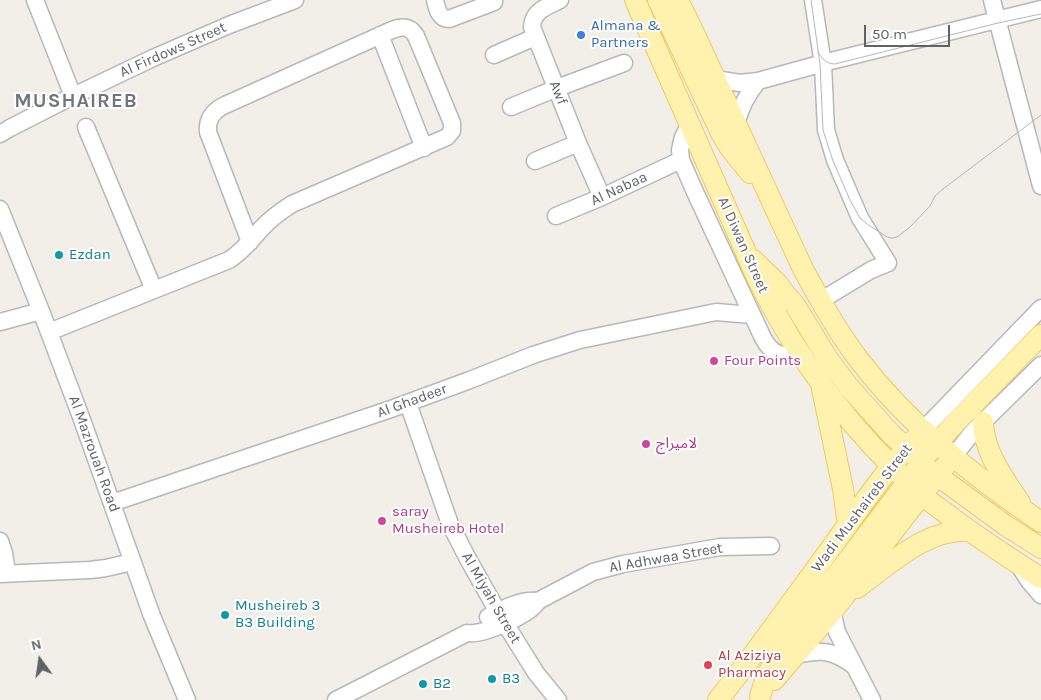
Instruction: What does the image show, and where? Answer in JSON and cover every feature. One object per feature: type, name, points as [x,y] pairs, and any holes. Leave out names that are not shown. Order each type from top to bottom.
[{"type":"main road","name":"Al Diwan Street","points":[[635,0],[767,300],[779,322],[821,384],[866,440],[915,488],[970,531],[1041,578]]},
{"type":"main road","points":[[658,0],[721,133],[743,165],[771,200]]},
{"type":"main road","points":[[678,0],[803,269],[820,301],[859,360],[882,387],[953,457],[989,486],[1036,518]]},
{"type":"main road","points":[[746,254],[766,272],[794,305],[828,359],[882,426],[922,462],[1005,525],[1041,548]]},
{"type":"main road","points":[[758,698],[837,605],[878,549],[915,488],[926,441],[1041,335]]},
{"type":"main road","points":[[821,384],[843,490],[848,525]]},
{"type":"main road","points":[[978,427],[983,429],[986,444],[995,463],[1036,518]]},
{"type":"main road","points":[[892,465],[953,457]]},
{"type":"main road","name":"Wadi Mushaireb Street","points":[[718,700],[892,465]]},
{"type":"main road","points":[[758,698],[784,644],[915,488]]},
{"type":"main road","points":[[837,605],[924,541],[948,532],[970,531]]},
{"type":"street","points":[[36,0],[72,96]]},
{"type":"street","name":"Al Firdows Street","points":[[0,134],[115,75],[191,41],[295,0]]},
{"type":"street","points":[[434,0],[440,16],[446,19],[494,2]]},
{"type":"street","name":"Awf","points":[[560,0],[534,16],[532,27],[578,143],[602,197]]},
{"type":"street","points":[[813,0],[822,64],[826,130],[835,160],[860,218],[888,263],[871,270],[820,301]]},
{"type":"street","points":[[992,0],[1041,186]]},
{"type":"street","points":[[715,80],[740,83],[758,81],[1041,9]]},
{"type":"street","points":[[49,332],[229,260],[240,252],[250,242],[268,222],[279,212],[292,204],[424,148],[450,134],[451,120],[413,32],[410,29],[401,27],[380,35],[223,106],[214,112],[208,126],[208,132],[250,242]]},
{"type":"street","points":[[380,35],[424,148]]},
{"type":"street","points":[[494,54],[535,37]]},
{"type":"street","points":[[511,107],[624,63]]},
{"type":"street","points":[[736,124],[742,105],[758,81]]},
{"type":"street","points":[[690,124],[683,138],[680,150],[681,160],[767,346],[773,352],[786,356],[803,357]]},
{"type":"street","points":[[86,127],[154,290]]},
{"type":"street","points":[[535,161],[578,143]]},
{"type":"street","name":"Al Nabaa","points":[[556,216],[681,160]]},
{"type":"street","name":"Al Mazrouah Road","points":[[0,209],[49,332],[152,616],[187,700]]},
{"type":"street","points":[[716,312],[730,301],[739,287]]},
{"type":"street","name":"Wadi Mushaireb Street","points":[[930,436],[1041,308]]},
{"type":"street","points":[[0,322],[41,311]]},
{"type":"street","name":"Al Ghadeer","points":[[112,504],[408,403],[533,355],[580,340],[716,312],[752,314]]},
{"type":"street","points":[[953,457],[978,427],[1041,364]]},
{"type":"street","name":"Al Miyah Street","points":[[408,403],[450,524],[501,618],[536,673],[558,700]]},
{"type":"street","points":[[0,541],[4,552],[4,574],[90,570],[132,562]]},
{"type":"street","name":"Al Adhwaa Street","points":[[336,700],[467,633],[473,626],[501,618],[522,602],[538,601],[593,572],[623,564],[720,547],[771,546]]},
{"type":"street","points":[[1017,563],[1029,581],[1041,594]]},
{"type":"street","points":[[837,605],[837,632],[872,700]]},
{"type":"street","points":[[795,654],[820,651],[829,652],[841,656],[853,665]]},
{"type":"tram line","points":[[811,0],[820,64],[823,130],[833,161],[860,218],[887,237],[897,237],[910,227],[943,189],[1041,115]]},
{"type":"tram line","points":[[818,52],[825,61],[835,64],[1041,14]]},
{"type":"place","name":"Almana & Partners","points":[[581,35]]},
{"type":"place","name":"Ezdan","points":[[59,255]]},
{"type":"place","name":"Four Points","points":[[714,361]]},
{"type":"place","name":"لاميراج","points":[[646,444]]},
{"type":"place","name":"saray Musheireb Hotel","points":[[382,521]]},
{"type":"place","name":"Musheireb 3 B3 Building","points":[[225,615]]},
{"type":"place","name":"Al Aziziya Pharmacy","points":[[708,665]]},
{"type":"place","name":"B3","points":[[492,679]]},
{"type":"place","name":"B2","points":[[423,684]]},
{"type":"district","name":"MUSHAIREB","points":[[76,101]]}]
